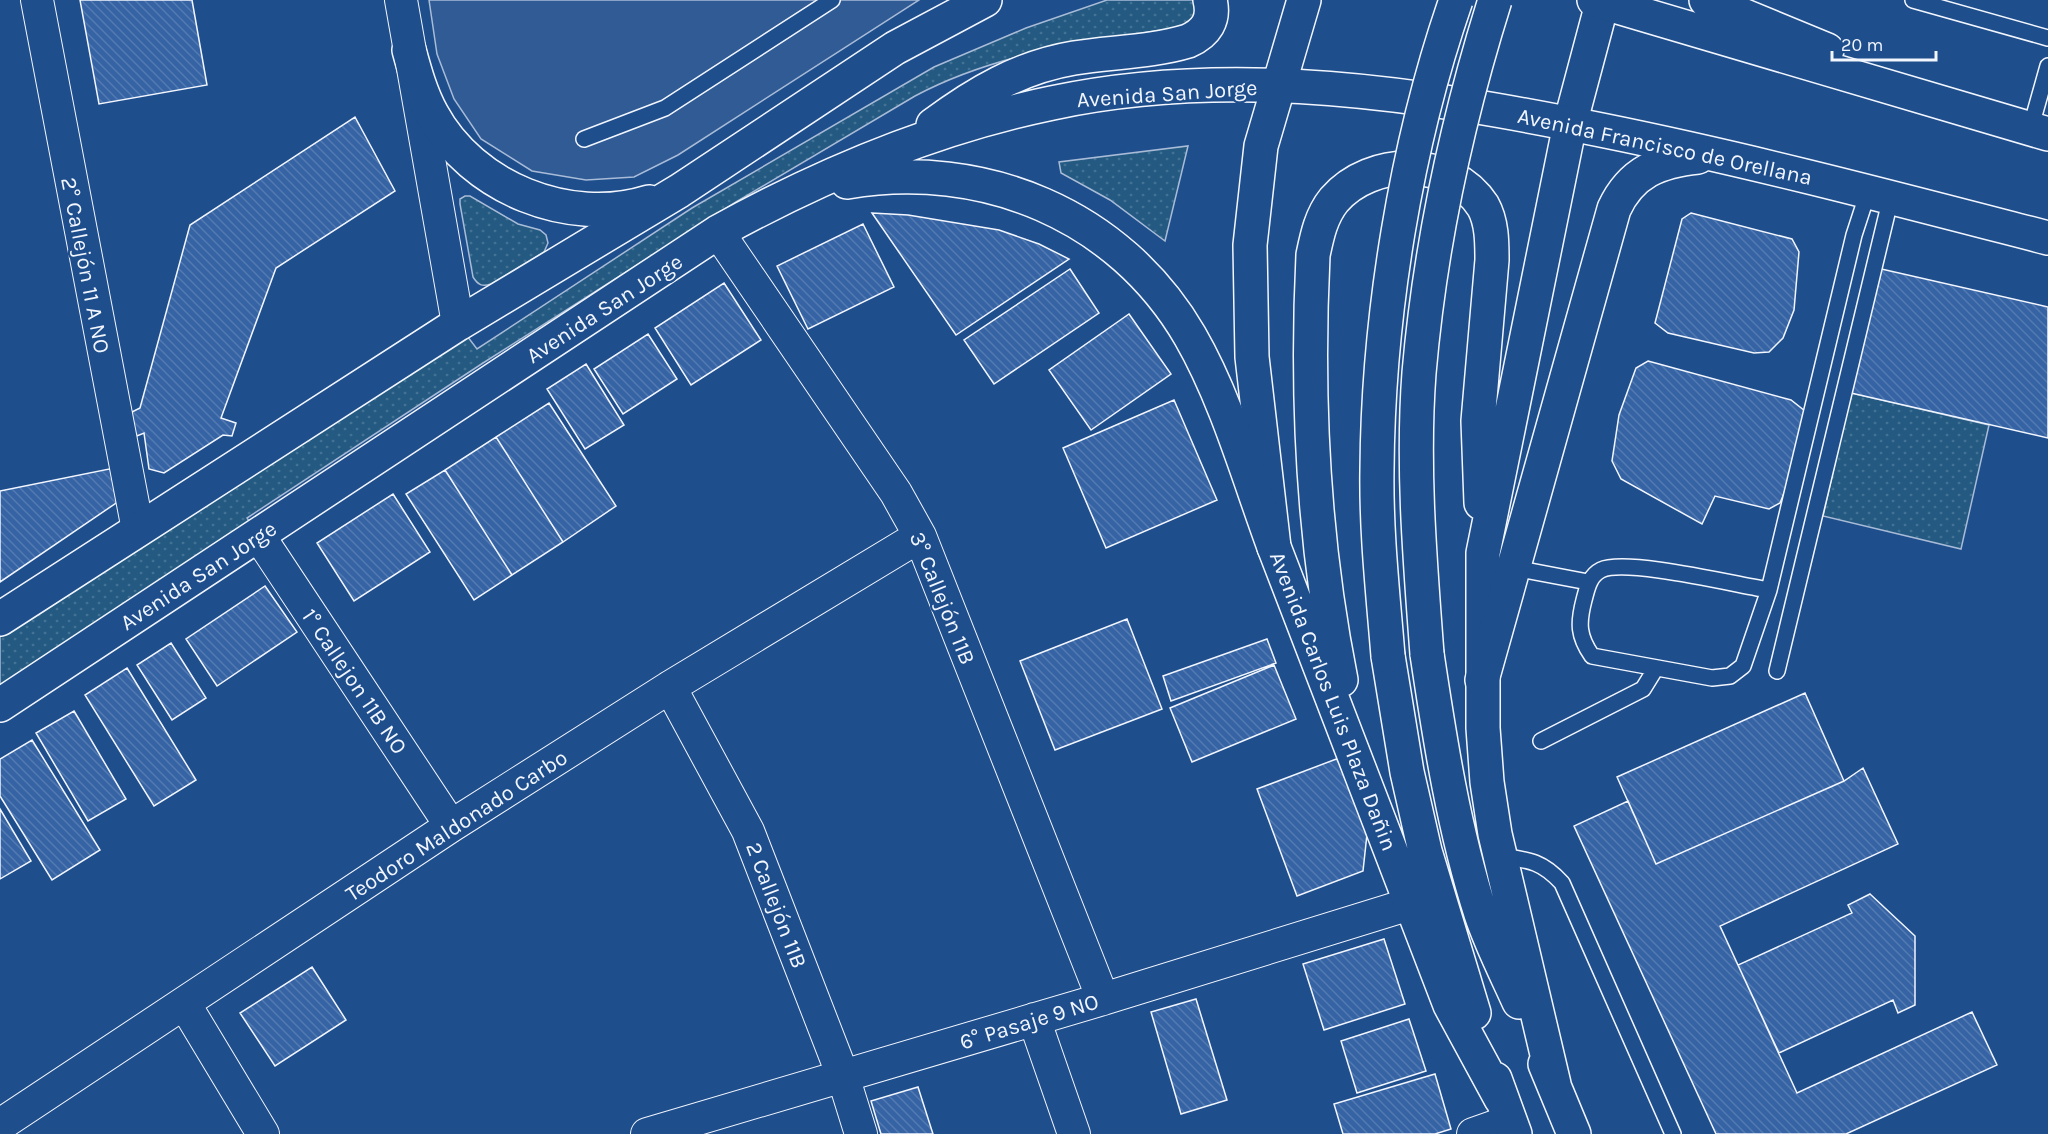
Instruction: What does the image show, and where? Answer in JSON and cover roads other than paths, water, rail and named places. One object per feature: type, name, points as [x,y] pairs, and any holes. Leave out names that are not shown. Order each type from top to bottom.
[{"type":"main road","points":[[0,619],[458,324],[679,191],[964,0]]},
{"type":"main road","points":[[895,48],[985,0]]},
{"type":"main road","points":[[904,145],[954,110],[1015,74],[1073,58],[1188,41],[1204,31],[1209,24],[1210,0]]},
{"type":"main road","name":"Avenida Carlos Luis Plaza Dañin","points":[[1304,0],[1261,146],[1250,245],[1252,357],[1274,547],[1450,1005],[1508,1118]]},
{"type":"main road","name":"Avenida Carlos Luis Plaza Dañin","points":[[1456,0],[1437,54],[1414,148],[1396,253],[1382,364],[1377,469],[1379,550],[1388,656],[1407,772],[1425,851],[1508,1118]]},
{"type":"main road","points":[[1496,0],[1469,83],[1449,171],[1419,373],[1418,496],[1427,654],[1440,744],[1482,915],[1574,1134]]},
{"type":"main road","points":[[1706,0],[2039,132]]},
{"type":"main road","points":[[1483,553],[1570,124],[1600,1],[2039,132]]},
{"type":"main road","points":[[409,50],[418,84],[433,116],[454,145],[479,169],[509,188],[542,201],[576,209],[612,209],[646,203],[679,191]]},
{"type":"main road","name":"Avenida San Jorge","points":[[0,705],[718,232],[752,214],[904,145],[995,116],[1074,99],[1115,93],[1212,85],[1277,86]]},
{"type":"main road","name":"Avenida Francisco de Orellana","points":[[1277,86],[1424,98],[1570,124],[1724,156],[2048,238]]},
{"type":"main road","points":[[1482,680],[1619,198],[1635,177],[1656,165],[1680,159],[1724,156]]},
{"type":"main road","points":[[1359,764],[1331,620],[1316,511],[1310,412],[1313,255],[1324,215],[1347,187],[1365,176],[1388,169],[1428,170],[1457,182],[1473,194],[1484,207],[1492,239],[1478,422],[1483,553],[1482,680],[1487,782],[1500,856],[1554,1084]]},
{"type":"main road","points":[[752,214],[808,192],[848,182],[922,175],[986,185],[1028,198],[1070,218],[1133,264],[1164,296],[1190,337],[1219,401],[1274,547]]},
{"type":"street","name":"2° Callejón 11 A NO","points":[[37,0],[138,530]]},
{"type":"street","points":[[401,0],[458,324]]},
{"type":"street","name":"3° Callejón 11B","points":[[718,232],[896,493],[920,536],[1103,999]]},
{"type":"street","name":"1° Callejon 11B NO","points":[[259,536],[451,826]]},
{"type":"street","name":"Teodoro Maldonado Carbo","points":[[0,1125],[451,826],[670,687],[920,536]]},
{"type":"street","name":"2 Callejón 11B","points":[[670,687],[748,831],[843,1076],[861,1134]]},
{"type":"street","name":"6° Pasaje 9 NO","points":[[647,1134],[1103,999],[1410,904]]},
{"type":"street","points":[[184,1003],[263,1134]]},
{"type":"street","points":[[1034,1019],[1074,1134]]},
{"type":"street","points":[[1473,1134],[1508,1118]]},
{"type":"lane","points":[[584,139],[665,108],[832,0]]},
{"type":"lane","points":[[1913,0],[2048,38]]},
{"type":"lane","points":[[2039,132],[2048,66]]},
{"type":"lane","points":[[1769,590],[1628,566],[1601,570],[1588,582],[1578,624],[1582,642],[1592,656],[1712,678],[1730,676],[1743,666],[1769,590],[1851,247],[1880,195]]},
{"type":"lane","points":[[1777,671],[1880,195]]},
{"type":"lane","points":[[1514,568],[1588,582]]},
{"type":"lane","points":[[1541,741],[1643,689],[1656,668]]},
{"type":"lane","points":[[1500,856],[1530,860],[1548,868],[1562,883],[1673,1134]]}]
